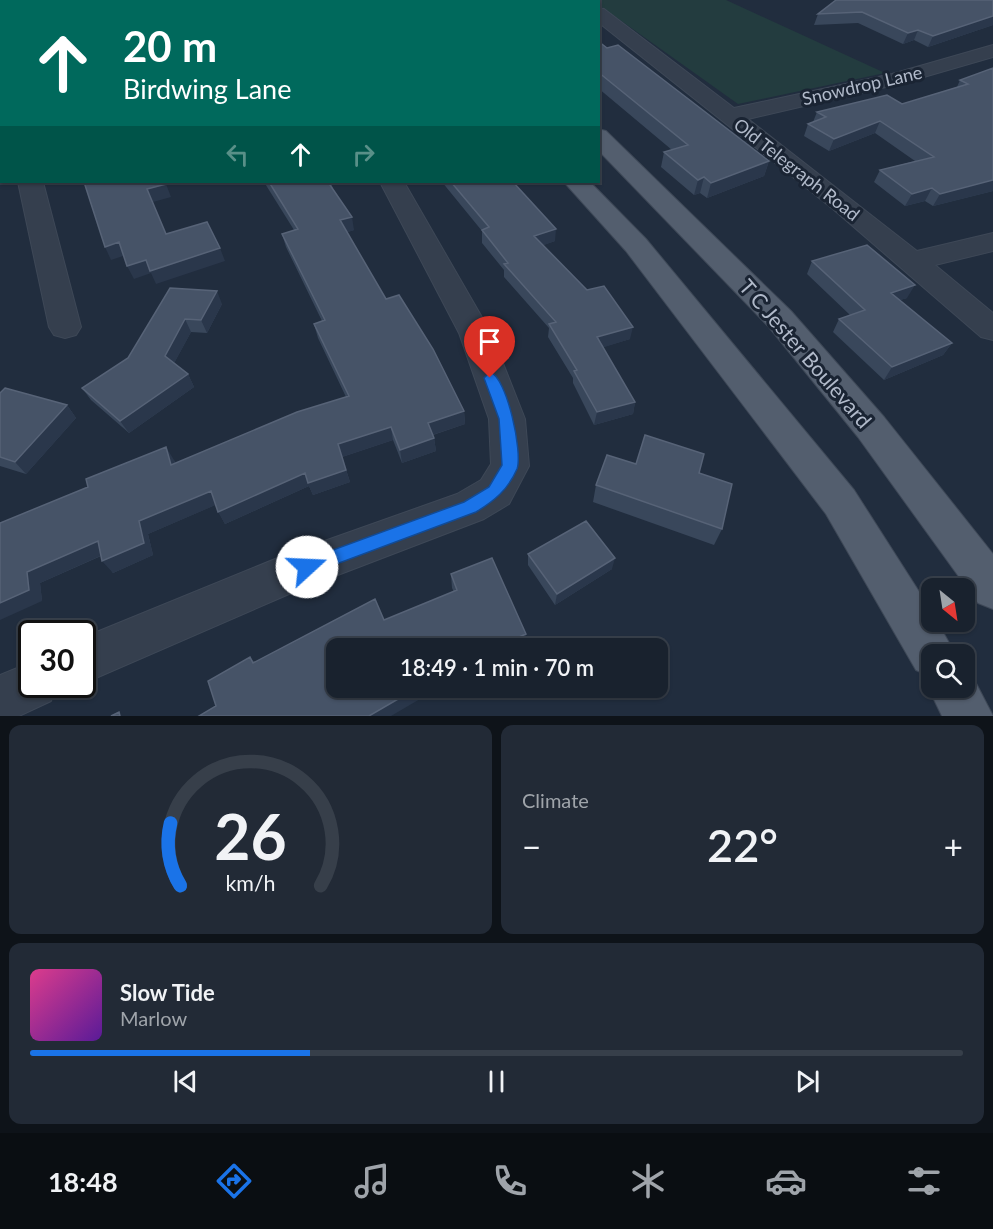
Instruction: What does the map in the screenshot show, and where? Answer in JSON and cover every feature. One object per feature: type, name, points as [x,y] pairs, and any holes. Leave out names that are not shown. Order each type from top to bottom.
[{"type":"main road","name":"T C Jester Boulevard","points":[[600,138],[780,319],[871,427],[993,588]]},
{"type":"main road","points":[[577,183],[636,245],[840,502],[926,644]]},
{"type":"main road","points":[[958,698],[969,716]]},
{"type":"street","name":"Old Telegraph Road","points":[[606,26],[730,116],[914,261],[992,329]]},
{"type":"street","name":"Snowdrop Lane","points":[[730,116],[896,79],[993,51]]},
{"type":"street","points":[[30,183],[65,327]]},
{"type":"street","points":[[96,655],[285,575],[470,507],[495,492],[510,466],[507,419],[475,333],[393,183]]},
{"type":"street","points":[[914,261],[993,242]]},
{"type":"street","points":[[0,700],[18,692]]},
{"type":"green space","points":[[600,0],[726,0],[885,73],[738,104],[600,6]]},
{"type":"building","points":[[836,0],[993,0],[993,16],[933,36],[918,30],[908,33],[862,12],[818,14]]},
{"type":"building","points":[[600,43],[607,48],[618,45],[769,161],[711,183],[704,177],[698,180],[664,152],[688,145],[600,74]]},
{"type":"building","points":[[993,68],[993,180],[940,194],[932,188],[912,194],[880,170],[934,157],[880,121],[834,139],[808,124],[826,117],[817,112],[887,95],[902,104],[968,84],[960,80]]},
{"type":"building","points":[[84,183],[165,183],[147,189],[166,234],[207,222],[220,248],[150,271],[146,260],[127,266],[119,242],[105,247]]},
{"type":"building","points":[[270,183],[329,183],[352,217],[340,220],[386,299],[399,295],[433,349],[464,411],[428,423],[434,438],[400,450],[391,427],[338,444],[346,470],[308,483],[305,473],[218,512],[211,491],[139,521],[144,543],[102,561],[98,541],[27,572],[29,590],[0,603],[0,523],[88,487],[86,479],[166,447],[171,465],[297,412],[349,396],[314,324],[325,320],[282,234],[298,229]]},
{"type":"building","points":[[452,183],[514,183],[556,229],[534,236],[587,290],[604,286],[633,327],[597,337],[635,402],[597,412],[574,371],[577,370],[549,324],[556,322],[504,264],[508,263],[482,230],[489,227]]},
{"type":"building","points":[[867,245],[915,285],[891,293],[952,343],[892,367],[839,319],[865,310],[812,261]]},
{"type":"building","points":[[170,288],[217,291],[201,320],[185,319],[165,356],[188,374],[120,421],[82,388],[128,358]]},
{"type":"building","points":[[5,388],[67,405],[15,462],[0,457],[0,393]]},
{"type":"building","points":[[645,435],[704,454],[699,473],[732,484],[722,529],[596,485],[607,455],[636,464]]},
{"type":"building","points":[[586,521],[615,558],[557,594],[528,554]]},
{"type":"building","points":[[492,558],[526,634],[517,638],[326,638],[326,698],[400,698],[369,716],[199,716],[216,706],[208,681],[250,657],[253,663],[375,599],[384,620],[457,590],[451,574]]},
{"type":"route","points":[[307,567],[470,507],[495,492],[510,466],[507,419],[490,378]]}]
